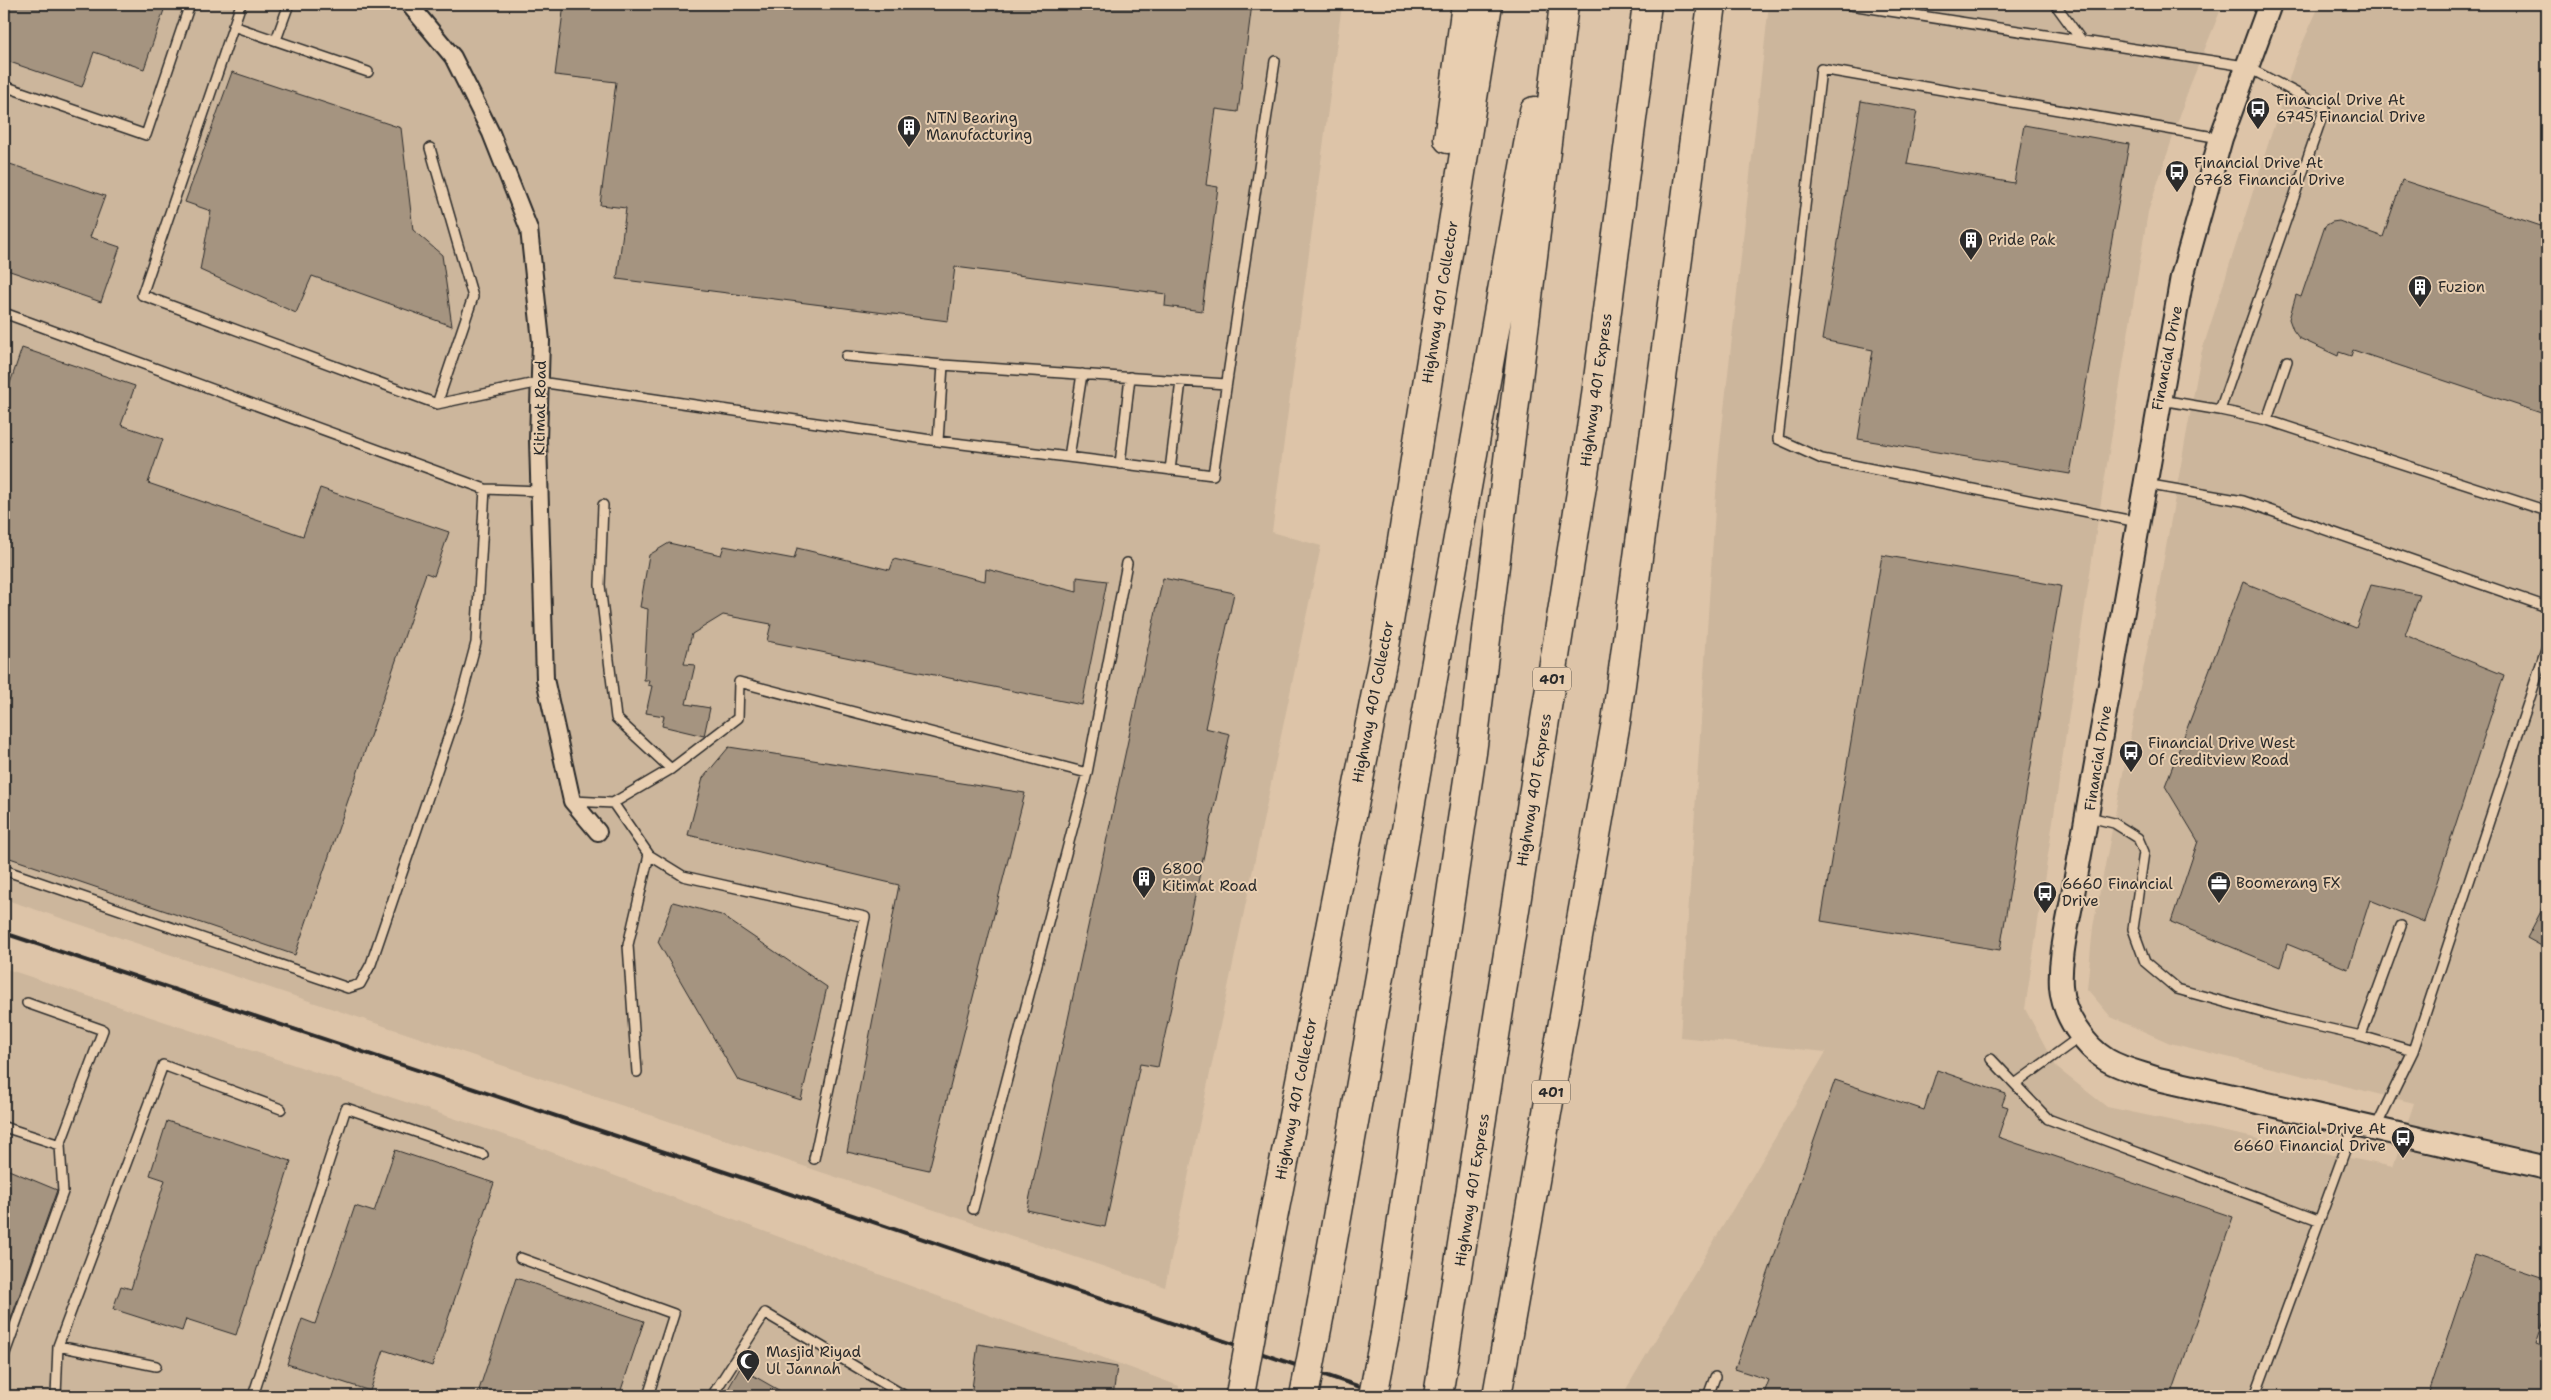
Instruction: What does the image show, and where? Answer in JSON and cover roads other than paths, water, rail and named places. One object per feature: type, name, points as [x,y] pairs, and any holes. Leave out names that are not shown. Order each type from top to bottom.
[{"type":"highway","points":[[1384,647],[1466,4]]},
{"type":"highway","name":"Highway 401 Collector","points":[[1239,1396],[1384,647],[1488,4]]},
{"type":"highway","points":[[1304,1396],[1553,4]]},
{"type":"highway","points":[[1373,1396],[1385,1334],[1472,753],[1564,4]]},
{"type":"highway","name":"Highway 401 Express","points":[[1438,1396],[1594,410],[1647,4]]},
{"type":"highway","name":"401","points":[[1499,1386],[1616,722],[1712,4]]},
{"type":"street","name":"Kitimat Road","points":[[409,4],[452,57],[491,133],[529,229],[541,341],[538,440],[545,679],[572,801],[598,832]]},
{"type":"street","name":"Financial Drive","points":[[2270,4],[2245,66],[2221,138],[2182,277],[2159,399],[2140,523],[2089,817],[2074,888],[2061,988],[2066,1010],[2082,1036],[2093,1049],[2108,1060],[2150,1076],[2547,1168]]},
{"type":"lane","points":[[4,86],[146,135],[190,4]]},
{"type":"lane","points":[[241,4],[142,296],[437,404],[540,382],[938,441],[1213,475],[1276,61]]},
{"type":"lane","points":[[276,40],[289,4]]},
{"type":"lane","points":[[1844,4],[2245,66],[2325,108],[2220,410]]},
{"type":"lane","points":[[2055,4],[2082,41]]},
{"type":"lane","points":[[233,26],[368,72]]},
{"type":"lane","points":[[2140,523],[1822,459],[1778,439],[1821,68],[2221,138]]},
{"type":"lane","points":[[430,148],[474,296],[437,404]]},
{"type":"lane","points":[[4,313],[485,489],[540,490]]},
{"type":"lane","points":[[846,356],[943,365],[1226,384]]},
{"type":"lane","points":[[2267,420],[2287,361]]},
{"type":"lane","points":[[938,441],[943,365]]},
{"type":"lane","points":[[1069,457],[1082,374]]},
{"type":"lane","points":[[1120,464],[1130,378]]},
{"type":"lane","points":[[1170,470],[1181,381]]},
{"type":"lane","points":[[2159,399],[2267,420],[2547,511]]},
{"type":"lane","points":[[2145,484],[2243,501],[2547,607]]},
{"type":"lane","points":[[4,870],[348,988],[360,984],[371,964],[459,706],[476,643],[485,489]]},
{"type":"lane","points":[[603,506],[600,585],[616,718],[670,769]]},
{"type":"lane","points":[[973,1209],[1087,773],[1127,563]]},
{"type":"lane","points":[[2255,1396],[2318,1220],[2365,1125],[2413,1051],[2547,646]]},
{"type":"lane","points":[[572,801],[613,803],[670,769],[738,718],[739,682],[1087,773]]},
{"type":"lane","points":[[613,803],[649,855],[683,876],[865,917],[814,1159]]},
{"type":"lane","points":[[2089,817],[2114,823],[2138,838],[2144,852],[2133,929],[2145,962],[2177,989],[2286,1020],[2361,1036],[2413,1051]]},
{"type":"lane","points":[[637,1072],[628,945],[649,855]]},
{"type":"lane","points":[[2361,1036],[2401,926]]},
{"type":"lane","points":[[4,1356],[63,1192],[60,1145],[103,1030],[27,1003]]},
{"type":"lane","points":[[2014,1084],[2082,1036]]},
{"type":"lane","points":[[1992,1059],[2048,1120],[2318,1220]]},
{"type":"lane","points":[[56,1396],[58,1346],[163,1065],[280,1109]]},
{"type":"lane","points":[[253,1396],[346,1108],[483,1155]]},
{"type":"lane","points":[[4,1127],[60,1145]]},
{"type":"lane","points":[[520,1258],[674,1314],[648,1396]]},
{"type":"lane","points":[[712,1396],[765,1313],[905,1396]]},
{"type":"lane","points":[[58,1346],[156,1366]]},
{"type":"lane","points":[[1708,1396],[1715,1377]]},
{"type":"railway","points":[[4,933],[743,1178],[1387,1396]]},
{"type":"place","name":"Financial Drive At 6745 Financial Drive","points":[[2258,130]]},
{"type":"place","name":"NTN Bearing Manufacturing","points":[[909,148]]},
{"type":"place","name":"Financial Drive At 6768 Financial Drive","points":[[2177,193]]},
{"type":"place","name":"Pride Pak","points":[[1971,261]]},
{"type":"place","name":"Fuzion","points":[[2420,308]]},
{"type":"place","name":"Financial Drive West Of Creditview Road","points":[[2131,773]]},
{"type":"place","name":"6800 Kitimat Road","points":[[1144,899]]},
{"type":"place","name":"Boomerang FX","points":[[2219,904]]},
{"type":"place","name":"6660 Financial Drive","points":[[2045,914]]},
{"type":"place","name":"Financial Drive At 6660 Financial Drive","points":[[2403,1159]]},
{"type":"place","name":"Masjid Riyad Ul Jannah","points":[[748,1382]]}]
